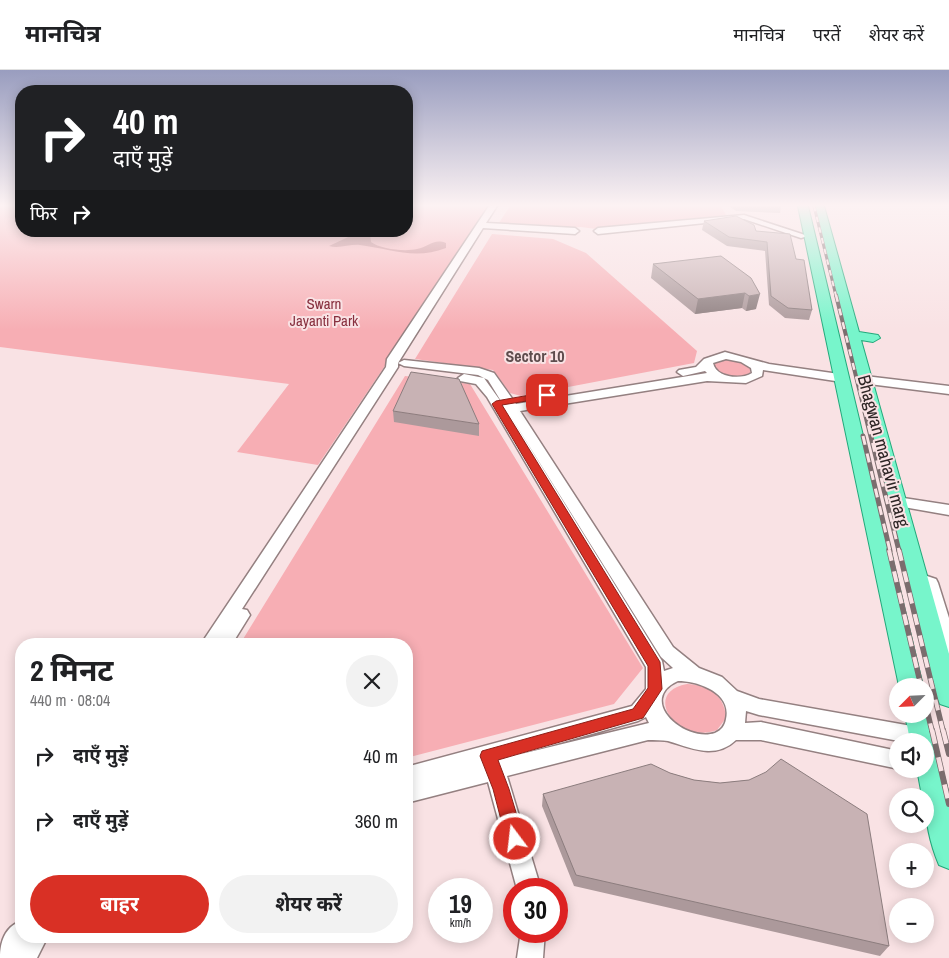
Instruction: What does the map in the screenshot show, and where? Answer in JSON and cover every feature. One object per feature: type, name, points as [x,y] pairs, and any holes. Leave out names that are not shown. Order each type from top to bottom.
[{"type":"main road","name":"Bhagwan mahavir marg","points":[[812,247],[909,678]]},
{"type":"main road","name":"Bhagwan mahavir marg","points":[[833,247],[843,279],[853,335],[949,697]]},
{"type":"main road","points":[[853,335],[872,338]]},
{"type":"main road","points":[[892,602],[925,606]]},
{"type":"main road","points":[[931,778],[949,855]]},
{"type":"street","points":[[398,365],[393,359],[470,247]]},
{"type":"street","points":[[505,406],[699,370],[713,358],[725,355],[740,357],[766,367],[843,382]]},
{"type":"street","points":[[752,362],[758,370],[756,376]]},
{"type":"street","points":[[707,363],[709,370],[722,378]]},
{"type":"street","points":[[227,638],[398,365]]},
{"type":"street","points":[[214,638],[392,368],[398,365],[473,379],[480,382],[505,406],[667,652],[694,674],[716,682],[731,696],[759,707],[889,738]]},
{"type":"street","points":[[505,406],[707,377],[740,380],[756,376],[843,382]]},
{"type":"street","points":[[866,384],[949,390]]},
{"type":"street","points":[[866,384],[949,398]]},
{"type":"street","points":[[505,406],[655,666],[654,711],[658,720],[672,733],[688,741],[702,744],[722,740],[732,732],[737,718],[731,696]]},
{"type":"street","points":[[897,502],[949,510]]},
{"type":"street","points":[[918,579],[925,579],[930,583],[949,647]]},
{"type":"street","points":[[413,791],[638,713],[654,692],[670,676],[694,674]]},
{"type":"street","points":[[732,732],[761,730],[889,758]]},
{"type":"street","points":[[413,776],[491,763],[648,731],[672,733]]},
{"type":"street","points":[[491,763],[526,878]]},
{"type":"street","points":[[5,958],[15,942]]},
{"type":"street","points":[[22,958],[32,943]]},
{"type":"street","points":[[530,958],[532,943]]},
{"type":"green space","name":"Swarn Jayanti Park","points":[[0,247],[465,247],[318,465],[237,452],[289,384],[0,347]]},
{"type":"green space","points":[[484,247],[573,247],[586,253],[697,351],[694,363],[521,396],[510,393],[493,370],[415,359]]},
{"type":"green space","points":[[727,358],[739,360],[751,368],[750,374],[734,378],[725,375],[712,365],[713,362]]},
{"type":"green space","points":[[405,376],[470,384],[643,668],[614,704],[413,756],[413,638],[244,638]]},
{"type":"green space","points":[[687,684],[702,686],[719,697],[725,710],[726,718],[717,730],[703,733],[689,730],[678,724],[670,716],[666,706],[666,697],[673,689]]},
{"type":"shaded area","points":[[375,247],[412,250],[422,247],[446,247],[424,253]]},
{"type":"building","points":[[767,247],[793,247],[796,259],[804,260],[812,310],[788,308],[771,296]]},
{"type":"building","points":[[721,256],[751,278],[760,294],[749,296],[745,293],[698,299],[653,264]]},
{"type":"building","points":[[411,372],[459,379],[479,424],[393,411]]},
{"type":"building","points":[[781,759],[867,814],[889,946],[576,875],[543,794],[651,764],[670,773],[694,780],[720,783],[749,780],[766,772]]},
{"type":"railway","points":[[824,247],[836,296]]},
{"type":"railway","points":[[836,295],[864,409]]},
{"type":"railway","points":[[864,408],[899,551]]},
{"type":"railway","points":[[863,436],[890,551]]},
{"type":"railway","points":[[889,550],[919,678]]},
{"type":"railway","points":[[899,550],[943,731]]},
{"type":"railway","points":[[930,723],[932,731]]},
{"type":"railway","points":[[932,730],[949,804]]},
{"type":"railway","points":[[943,730],[949,754]]},
{"type":"district","name":"Sector 10","points":[[535,356]]},
{"type":"route","points":[[515,839],[501,789],[488,756],[638,713],[653,695],[655,689],[655,666],[496,404],[547,395]]}]
